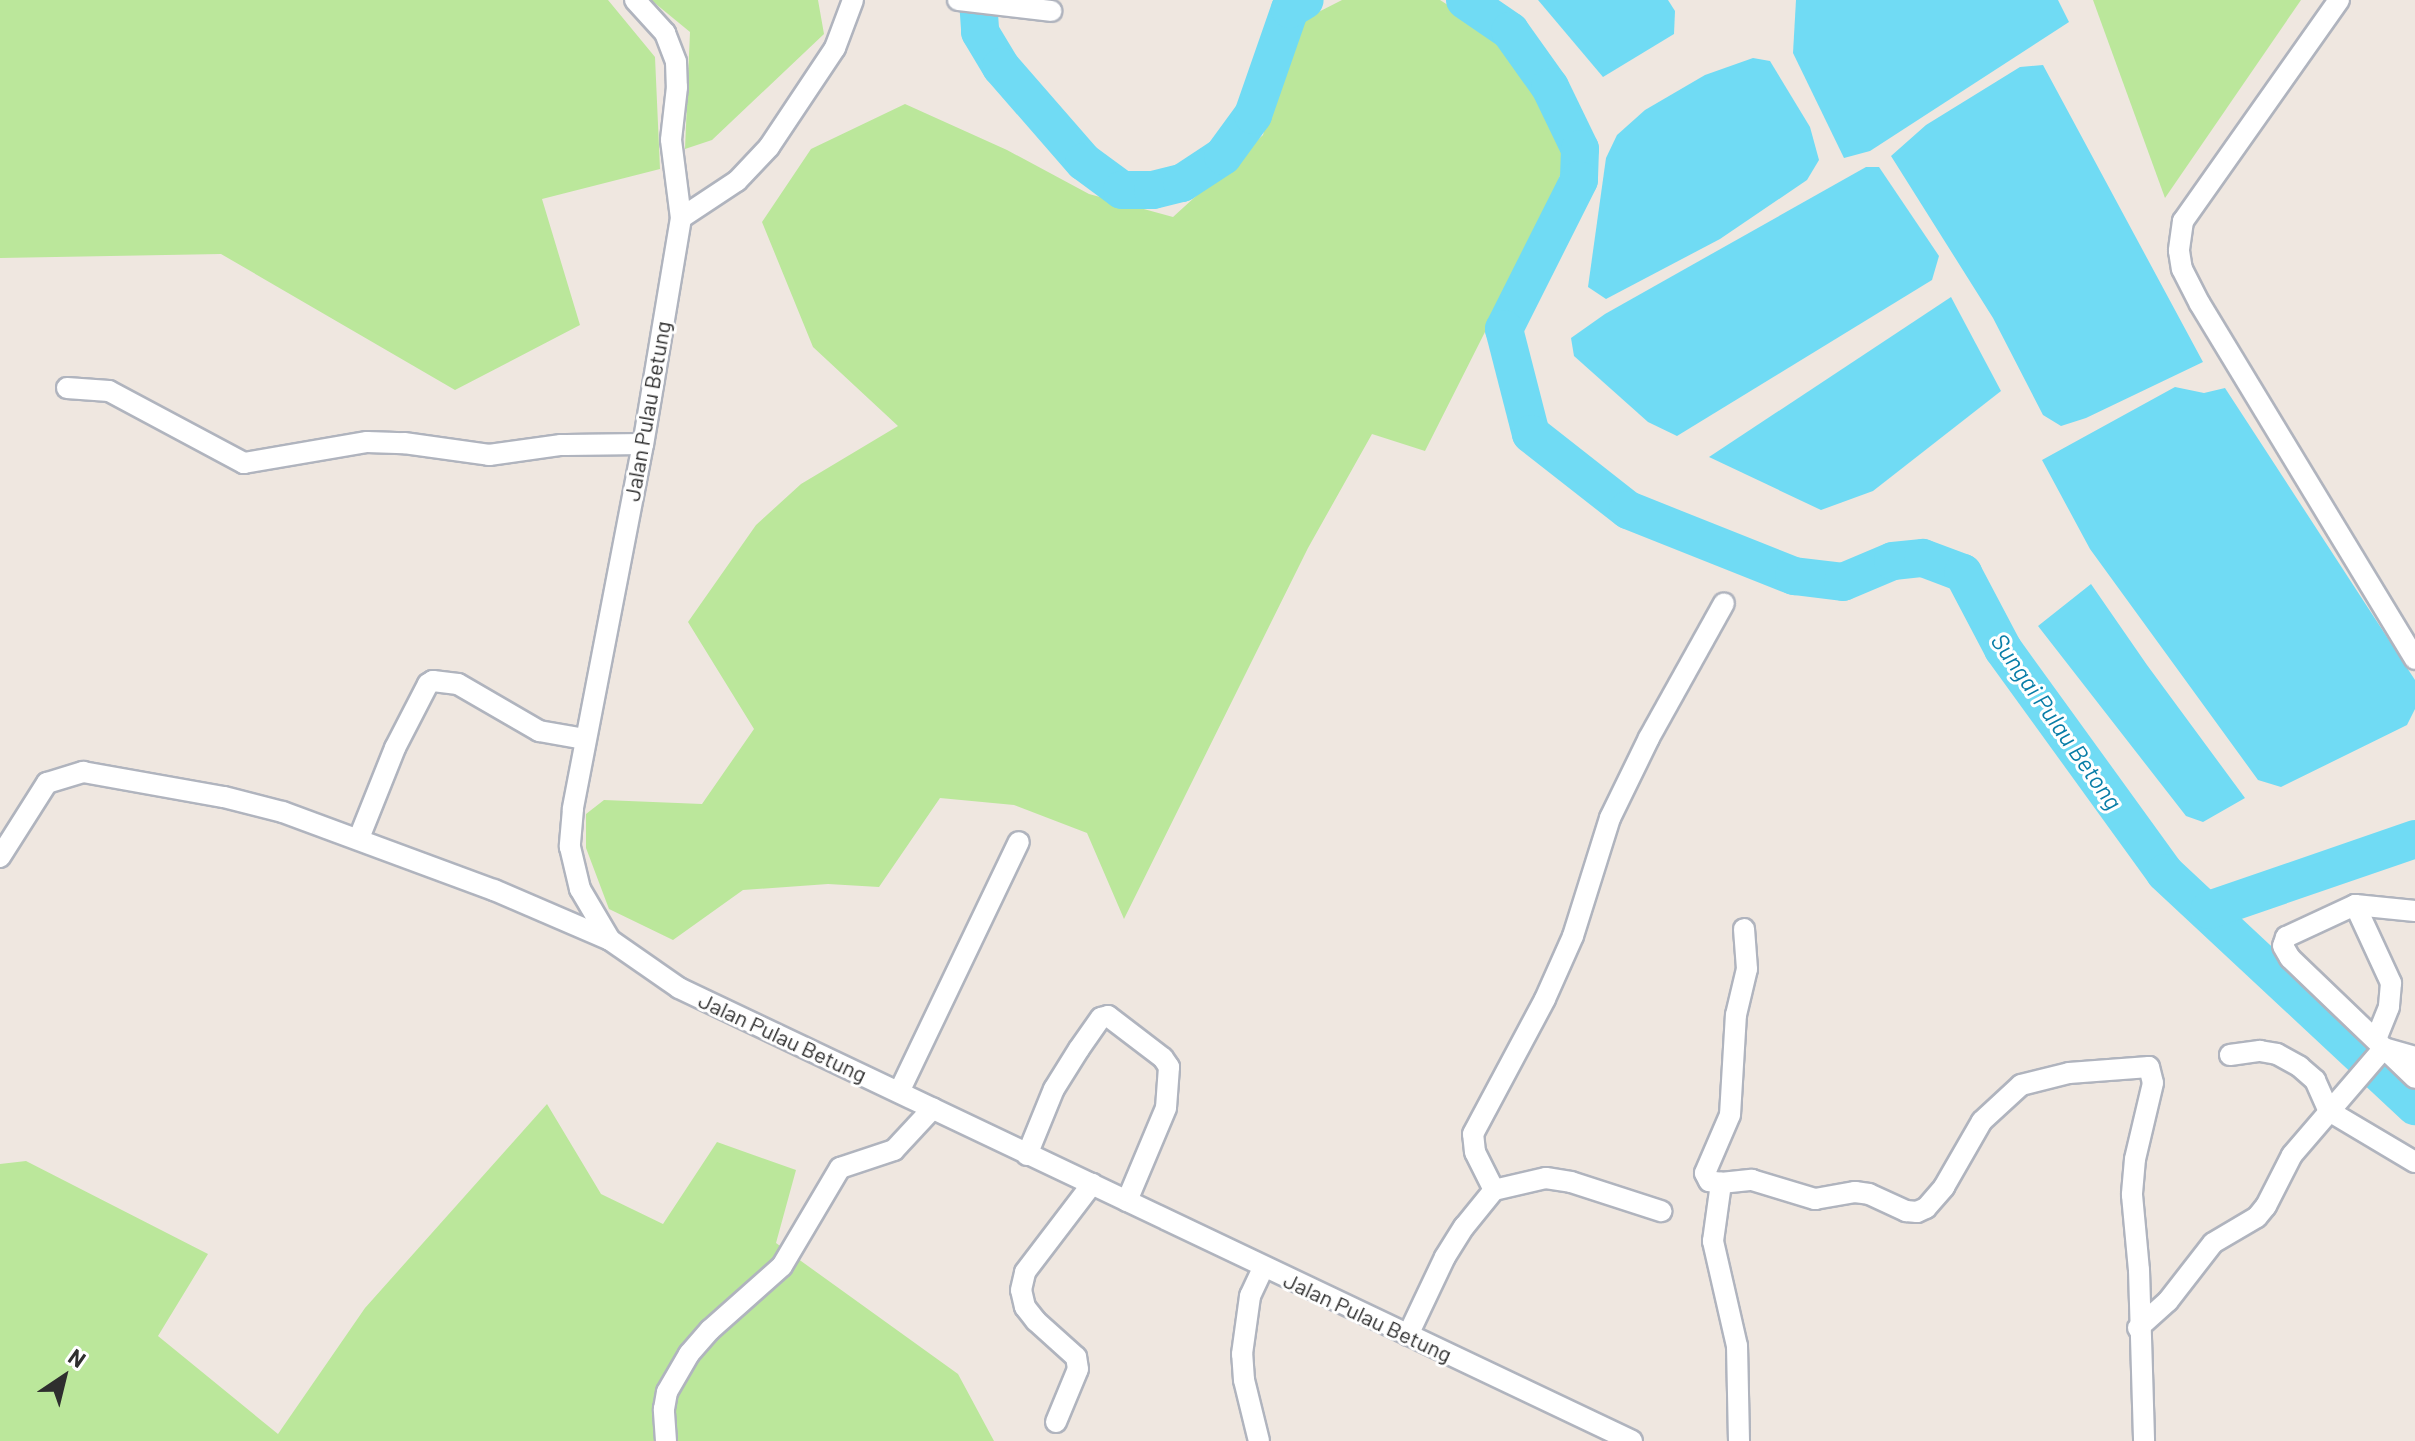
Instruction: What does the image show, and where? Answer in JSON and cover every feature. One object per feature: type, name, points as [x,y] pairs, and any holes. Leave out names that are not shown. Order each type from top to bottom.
[{"type":"street","name":"Jalan Pulau Betung","points":[[635,0],[665,33],[676,62],[677,87],[671,140],[681,218],[643,444],[585,739],[570,847],[580,889],[610,940],[679,988],[1632,1441]]},
{"type":"street","points":[[681,218],[737,181],[769,147],[835,48],[853,0]]},
{"type":"street","points":[[958,0],[1027,5],[1051,11]]},
{"type":"street","points":[[2339,0],[2183,221],[2179,251],[2182,269],[2200,304],[2415,659]]},
{"type":"street","points":[[67,388],[109,391],[244,463],[367,442],[404,443],[489,455],[561,445],[643,444]]},
{"type":"street","points":[[1494,1190],[1475,1152],[1473,1134],[1545,999],[1573,936],[1610,818],[1649,738],[1724,603]]},
{"type":"street","points":[[359,838],[389,760],[428,684],[433,681],[458,684],[539,731],[585,739]]},
{"type":"street","points":[[0,857],[47,783],[83,772],[224,797],[359,838],[610,940]]},
{"type":"street","points":[[899,1092],[1019,842]]},
{"type":"street","points":[[2138,1328],[2168,1301],[2213,1243],[2257,1217],[2266,1206],[2287,1164],[2379,1048],[2391,983],[2355,905]]},
{"type":"street","points":[[2415,911],[2355,905],[2296,931],[2286,937],[2283,946],[2290,958],[2379,1048],[2415,1078]]},
{"type":"street","points":[[1744,929],[1747,969],[1736,1015],[1730,1115],[1705,1173],[1709,1181],[1752,1180],[1815,1199],[1855,1192],[1869,1194],[1906,1211],[1917,1212],[1926,1208],[1944,1187],[1982,1121],[2021,1085],[2069,1073],[2145,1065],[2152,1072],[2153,1083],[2133,1176],[2144,1441]]},
{"type":"street","points":[[1027,1155],[1054,1089],[1101,1018],[1108,1016],[1163,1058],[1169,1067],[1166,1108],[1127,1201]]},
{"type":"street","points":[[2379,1048],[2415,1057]]},
{"type":"street","points":[[2230,1055],[2260,1051],[2277,1054],[2300,1067],[2315,1080],[2334,1105],[2415,1162]]},
{"type":"street","points":[[666,1441],[664,1409],[667,1392],[689,1354],[710,1330],[782,1266],[840,1168],[894,1150],[933,1108]]},
{"type":"street","points":[[1408,1335],[1445,1257],[1494,1190],[1546,1178],[1586,1186],[1661,1211]]},
{"type":"street","points":[[1721,1183],[1713,1241],[1737,1346],[1739,1441]]},
{"type":"street","points":[[1056,1422],[1078,1369],[1076,1357],[1069,1347],[1036,1321],[1025,1307],[1021,1290],[1025,1272],[1092,1184]]},
{"type":"street","points":[[1259,1441],[1244,1380],[1242,1354],[1250,1296],[1263,1268]]},
{"type":"green space","points":[[0,0],[608,0],[655,57],[660,169],[542,199],[580,325],[455,390],[221,254],[0,258]]},
{"type":"green space","points":[[651,0],[818,0],[824,34],[712,140],[685,149],[690,32]]},
{"type":"green space","points":[[1342,0],[1440,0],[1495,35],[1534,87],[1566,160],[1548,207],[1425,451],[1372,434],[1308,548],[1124,919],[1087,833],[1014,805],[940,798],[879,887],[828,884],[743,890],[673,940],[609,909],[586,848],[586,814],[604,800],[702,804],[754,729],[688,622],[756,525],[801,484],[898,426],[813,347],[762,222],[811,149],[905,104],[1007,150],[1089,194],[1173,217],[1263,135],[1291,26]]},
{"type":"green space","points":[[2093,0],[2301,0],[2165,198]]},
{"type":"green space","points":[[547,1104],[601,1194],[663,1224],[717,1142],[796,1170],[776,1243],[958,1374],[994,1441],[0,1441],[0,1164],[26,1161],[208,1254],[158,1336],[278,1434],[365,1308]]},
{"type":"water","points":[[1538,0],[1668,0],[1675,11],[1674,34],[1603,77]]},
{"type":"water","points":[[1796,0],[2058,0],[2069,22],[1870,151],[1844,158],[1793,53]]},
{"type":"water","points":[[1753,58],[1770,61],[1810,127],[1819,160],[1807,180],[1720,239],[1606,299],[1588,287],[1606,158],[1617,135],[1645,110],[1705,75]]},
{"type":"water","points":[[2043,65],[2203,362],[2086,418],[2061,426],[2043,415],[1993,318],[1891,156],[1926,125],[2020,67]]},
{"type":"water","points":[[1866,167],[1879,167],[1939,256],[1932,280],[1677,436],[1648,422],[1574,356],[1571,338],[1605,314]]},
{"type":"water","points":[[1951,297],[2001,391],[1873,491],[1821,510],[1709,457]]},
{"type":"water","points":[[2175,387],[2204,393],[2225,388],[2415,680],[2415,709],[2407,725],[2281,787],[2258,780],[2090,549],[2042,460]]},
{"type":"water","points":[[2091,584],[2245,798],[2203,822],[2186,816],[2038,626]]},
{"type":"waterway","name":"Sungai Pulau Betong","points":[[978,0],[980,32],[1001,67],[1084,162],[1122,190],[1153,190],[1182,183],[1223,156],[1253,115],[1290,9],[1305,0]]},
{"type":"waterway","name":"Sungai Pulau Betong","points":[[1465,0],[1510,31],[1550,87],[1580,149],[1579,180],[1504,329],[1531,434],[1628,510],[1794,576],[1843,582],[1893,561],[1923,558],[1963,573],[2003,649],[2165,873],[2415,1106]]},
{"type":"waterway","points":[[2209,910],[2415,839]]}]
